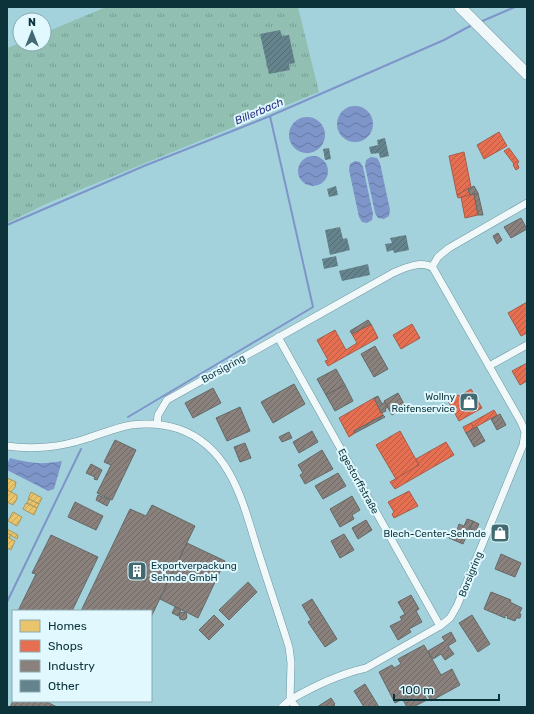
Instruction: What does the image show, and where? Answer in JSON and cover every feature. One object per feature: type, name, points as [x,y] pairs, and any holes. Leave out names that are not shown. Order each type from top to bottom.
[{"type":"main road","points":[[460,7],[527,74]]},
{"type":"street","points":[[432,267],[438,257],[449,248],[527,203]]},
{"type":"street","name":"Borsigring","points":[[157,424],[158,414],[166,400],[393,273],[414,266],[425,265],[432,267],[521,422],[526,438],[524,445],[457,606],[450,618],[440,626],[366,668],[356,670],[309,689],[290,700],[282,707]]},
{"type":"street","name":"Egestorffstraße","points":[[278,338],[440,626]]},
{"type":"street","points":[[489,366],[527,345]]},
{"type":"street","points":[[7,446],[33,448],[56,446],[84,439],[117,427],[135,424],[157,424],[173,427],[203,440],[227,467],[241,495],[289,647],[291,664],[290,700],[296,707]]},
{"type":"green space","points":[[106,7],[298,7],[319,92],[48,203],[7,223],[7,48],[12,46],[12,52],[52,52],[52,30]]},
{"type":"water","points":[[359,106],[368,111],[372,117],[372,131],[368,137],[359,142],[351,142],[342,137],[338,131],[337,120],[342,111],[348,107]]},
{"type":"water","points":[[311,117],[320,122],[324,128],[324,142],[320,148],[311,153],[303,153],[294,148],[290,142],[289,131],[294,122],[300,118]]},
{"type":"water","points":[[313,156],[324,160],[328,171],[324,182],[313,186],[302,182],[298,171],[302,160]]},
{"type":"water","points":[[371,157],[377,158],[380,163],[390,210],[389,216],[384,219],[378,218],[375,213],[365,166],[366,160]]},
{"type":"water","points":[[355,161],[360,162],[363,167],[373,214],[372,220],[367,223],[362,222],[359,217],[349,170],[350,164]]},
{"type":"water","points":[[10,458],[36,463],[62,461],[54,489],[48,491],[7,470],[7,464]]},
{"type":"building: Homes","points":[[7,478],[16,482],[15,487],[11,492],[7,490]]},
{"type":"building: Homes","points":[[7,490],[17,495],[17,499],[13,505],[7,502]]},
{"type":"building: Homes","points":[[31,492],[42,498],[39,504],[28,499]]},
{"type":"building: Homes","points":[[29,499],[39,504],[37,508],[27,503]]},
{"type":"building: Homes","points":[[26,503],[37,508],[34,515],[23,509]]},
{"type":"building: Homes","points":[[13,512],[22,517],[17,526],[8,521]]},
{"type":"building: Homes","points":[[7,529],[18,535],[17,539],[7,533]]},
{"type":"building: Homes","points":[[7,533],[11,535],[9,538],[15,541],[11,550],[7,548]]},
{"type":"building: Shops","points":[[499,132],[507,146],[484,159],[477,145]]},
{"type":"building: Shops","points":[[509,148],[519,162],[517,163],[519,168],[516,170],[513,165],[514,164],[504,151]]},
{"type":"building: Shops","points":[[464,152],[471,187],[457,195],[449,156]]},
{"type":"building: Shops","points":[[468,189],[470,195],[458,198],[457,195]]},
{"type":"building: Shops","points":[[474,194],[478,215],[465,218],[461,197]]},
{"type":"building: Shops","points":[[527,302],[527,333],[521,336],[508,313]]},
{"type":"building: Shops","points":[[371,324],[378,338],[328,366],[325,361],[328,360],[317,340],[335,330],[346,350],[357,343],[352,334]]},
{"type":"building: Shops","points":[[412,324],[420,338],[401,349],[393,335]]},
{"type":"building: Shops","points":[[527,363],[527,381],[520,385],[512,371]]},
{"type":"building: Shops","points":[[471,389],[482,408],[459,421],[447,399],[456,395],[460,396]]},
{"type":"building: Shops","points":[[374,398],[383,415],[354,431],[355,433],[349,437],[339,418]]},
{"type":"building: Shops","points":[[494,410],[497,415],[474,428],[471,423]]},
{"type":"building: Shops","points":[[471,423],[474,428],[466,433],[463,427]]},
{"type":"building: Shops","points":[[400,431],[419,465],[396,479],[376,445]]},
{"type":"building: Shops","points":[[446,442],[454,455],[395,489],[390,482],[419,465],[416,459]]},
{"type":"building: Shops","points":[[409,491],[418,506],[394,518],[392,514],[394,512],[388,502]]},
{"type":"building: Industry","points":[[474,186],[478,193],[470,195],[468,189]]},
{"type":"building: Industry","points":[[478,193],[483,215],[478,215],[474,194]]},
{"type":"building: Industry","points":[[521,218],[527,229],[511,238],[504,227]]},
{"type":"building: Industry","points":[[498,233],[502,240],[497,244],[493,236]]},
{"type":"building: Industry","points":[[368,320],[371,324],[352,334],[350,331]]},
{"type":"building: Industry","points":[[375,346],[388,369],[374,377],[361,354]]},
{"type":"building: Industry","points":[[336,369],[345,385],[326,395],[317,379]]},
{"type":"building: Industry","points":[[294,384],[305,404],[273,423],[261,402]]},
{"type":"building: Industry","points":[[345,385],[353,401],[335,411],[326,395]]},
{"type":"building: Industry","points":[[213,388],[221,403],[193,418],[185,403]]},
{"type":"building: Industry","points":[[398,393],[404,404],[396,408],[398,411],[392,415],[384,401]]},
{"type":"building: Industry","points":[[378,396],[382,404],[385,402],[388,407],[385,409],[386,411],[381,413],[374,398]]},
{"type":"building: Industry","points":[[240,407],[250,431],[227,441],[216,418]]},
{"type":"building: Industry","points":[[500,414],[506,425],[497,430],[491,419]]},
{"type":"building: Industry","points":[[383,415],[385,417],[355,433],[354,431]]},
{"type":"building: Industry","points":[[477,427],[485,441],[474,447],[466,433]]},
{"type":"building: Industry","points":[[312,431],[318,442],[299,453],[293,442]]},
{"type":"building: Industry","points":[[289,432],[292,438],[282,442],[279,437]]},
{"type":"building: Industry","points":[[115,440],[136,450],[112,500],[97,493],[111,465],[104,462]]},
{"type":"building: Industry","points":[[245,443],[251,458],[240,462],[234,447]]},
{"type":"building: Industry","points":[[322,450],[333,469],[305,484],[300,475],[303,473],[298,465]]},
{"type":"building: Industry","points":[[91,464],[102,470],[97,480],[94,479],[95,477],[86,473]]},
{"type":"building: Industry","points":[[338,473],[346,486],[323,499],[315,486]]},
{"type":"building: Industry","points":[[98,495],[110,500],[107,506],[96,500]]},
{"type":"building: Industry","points":[[352,496],[360,510],[352,515],[354,519],[340,527],[330,509]]},
{"type":"building: Industry","points":[[75,502],[103,516],[96,530],[68,517]]},
{"type":"building: Industry","name":"Exportverpackung Sehnde GmbH","points":[[152,505],[195,526],[152,615],[152,610],[81,610],[130,509],[146,516]]},
{"type":"building: Industry","points":[[467,519],[473,521],[463,544],[449,538],[452,532],[456,533],[459,524],[464,526]]},
{"type":"building: Industry","points":[[366,520],[372,530],[358,539],[352,528]]},
{"type":"building: Industry","points":[[473,521],[479,524],[476,531],[470,529]]},
{"type":"building: Industry","points":[[344,534],[354,550],[340,558],[331,541]]},
{"type":"building: Industry","points":[[51,535],[98,557],[72,610],[18,610],[36,574],[32,573]]},
{"type":"building: Industry","points":[[187,543],[225,561],[198,618],[160,599]]},
{"type":"building: Industry","points":[[501,554],[521,563],[515,577],[495,569]]},
{"type":"building: Industry","points":[[248,582],[257,592],[229,620],[219,610]]},
{"type":"building: Industry","points":[[491,592],[511,600],[510,602],[522,608],[519,614],[521,614],[520,618],[516,618],[515,621],[507,618],[508,616],[505,615],[505,618],[484,609]]},
{"type":"building: Industry","points":[[411,595],[419,609],[416,611],[422,622],[409,629],[411,632],[398,640],[390,626],[402,620],[400,617],[405,614],[398,602]]},
{"type":"building: Industry","points":[[312,599],[337,639],[325,647],[308,622],[311,620],[302,605]]},
{"type":"building: Industry","points":[[175,607],[181,610],[178,616],[172,613]]},
{"type":"building: Industry","points":[[181,612],[185,612],[187,616],[185,620],[181,620],[179,618],[179,614]]},
{"type":"building: Industry","points":[[214,615],[224,625],[209,640],[199,630]]},
{"type":"building: Industry","points":[[472,615],[490,644],[478,652],[459,623]]},
{"type":"building: Industry","points":[[451,632],[456,641],[448,646],[454,654],[445,660],[441,654],[433,659],[428,651],[445,641],[442,637]]},
{"type":"building: Industry","points":[[424,645],[441,675],[452,669],[460,685],[431,701],[424,688],[395,703],[379,672],[392,665],[394,668],[401,664],[398,659]]},
{"type":"building: Industry","points":[[365,684],[379,707],[364,707],[354,691]]},
{"type":"building: Industry","points":[[422,690],[427,700],[413,707],[407,707],[403,700]]},
{"type":"building: Industry","points":[[331,698],[335,704],[335,707],[317,707]]},
{"type":"building: Industry","points":[[12,702],[47,702],[57,707],[10,707]]},
{"type":"building: Other","points":[[280,30],[282,36],[289,35],[295,63],[289,64],[290,70],[269,74],[260,34]]},
{"type":"building: Other","points":[[385,138],[389,156],[380,158],[379,153],[371,154],[369,147],[378,145],[377,140]]},
{"type":"building: Other","points":[[329,148],[331,159],[325,160],[323,149]]},
{"type":"building: Other","points":[[336,186],[338,195],[329,197],[327,189]]},
{"type":"building: Other","points":[[340,227],[343,239],[347,238],[350,250],[330,255],[325,230]]},
{"type":"building: Other","points":[[406,235],[409,250],[394,253],[393,250],[387,252],[385,244],[392,243],[390,238]]},
{"type":"building: Other","points":[[336,256],[338,266],[324,269],[322,259]]},
{"type":"building: Other","points":[[368,264],[370,275],[342,281],[339,271]]},
{"type":"waterway","name":"Billerbach","points":[[480,22],[515,7]]},
{"type":"waterway","name":"Billerbach","points":[[7,225],[144,166],[270,116],[444,40],[472,25]]},
{"type":"waterway","points":[[128,417],[313,307],[270,116]]},
{"type":"waterway","points":[[7,602],[81,449]]},
{"type":"place","name":"Wollny Reifenservice","points":[[469,402]]},
{"type":"place","name":"Blech-Center-Sehnde","points":[[500,533]]},
{"type":"place","name":"Exportverpackung Sehnde GmbH","points":[[137,571]]}]
